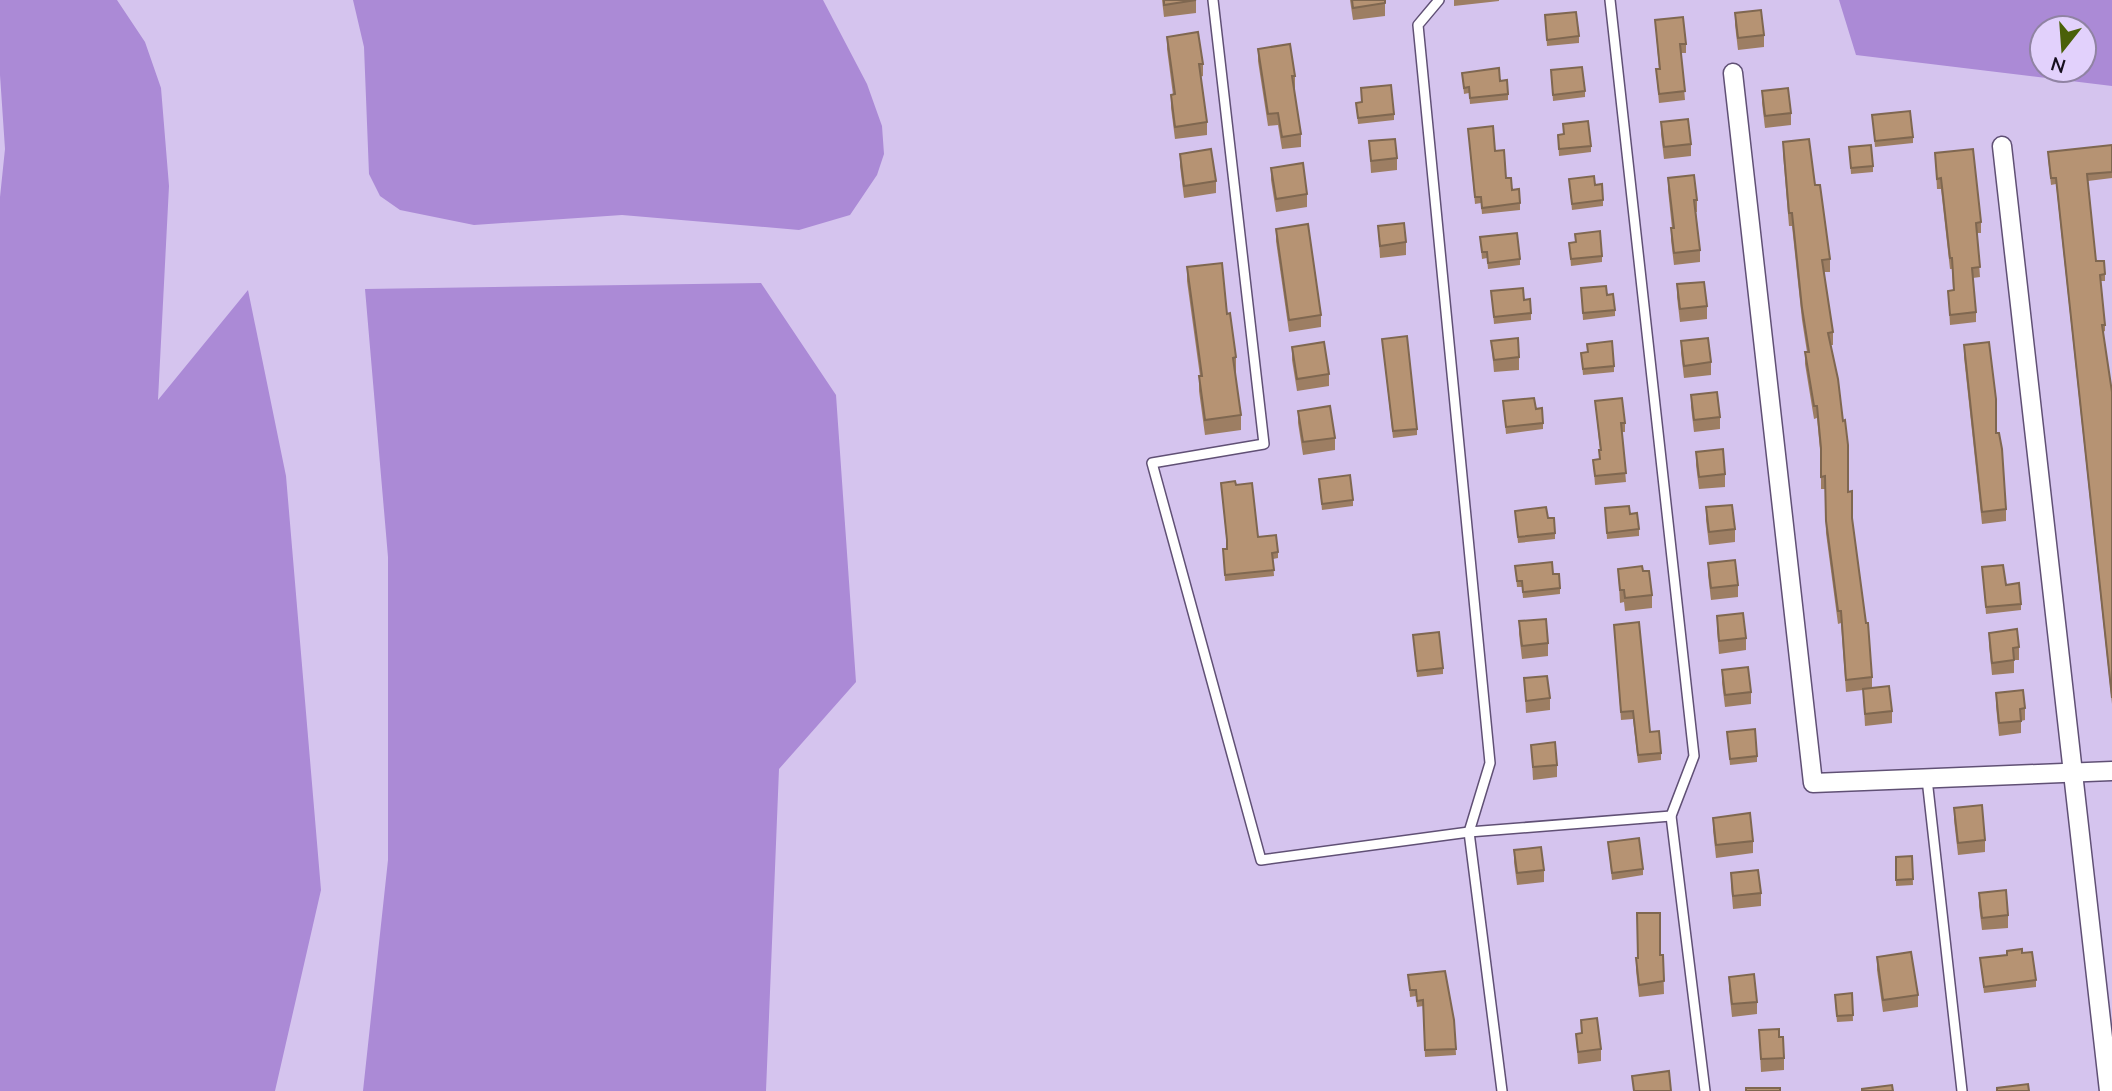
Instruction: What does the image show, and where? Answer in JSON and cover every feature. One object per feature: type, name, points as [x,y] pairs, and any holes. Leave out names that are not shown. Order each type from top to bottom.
[{"type":"street","points":[[1733,73],[1813,783],[2112,771]]},
{"type":"street","points":[[2002,146],[2109,1091]]},
{"type":"lane","points":[[1213,0],[1264,444],[1152,463],[1261,860],[1469,832],[1671,816]]},
{"type":"lane","points":[[1439,0],[1418,25],[1490,762],[1469,832],[1502,1091]]},
{"type":"lane","points":[[1610,0],[1693,757],[1671,816],[1705,1091]]},
{"type":"lane","points":[[1927,779],[1962,1091]]},
{"type":"shaded area","points":[[0,0],[117,0],[145,42],[161,88],[169,186],[158,400],[248,290],[286,476],[321,890],[275,1091],[0,1091],[0,197],[5,149],[0,75]]},
{"type":"shaded area","points":[[353,0],[823,0],[867,84],[882,126],[884,154],[877,175],[850,215],[799,230],[622,215],[474,225],[400,210],[380,196],[369,174],[364,47]]},
{"type":"shaded area","points":[[1839,0],[2112,0],[2112,86],[2095,84],[2098,84],[2098,14],[2028,14],[2028,76],[1856,55]]},
{"type":"shaded area","points":[[761,283],[836,395],[856,682],[779,769],[766,1091],[363,1091],[388,860],[388,557],[365,289]]},
{"type":"building","points":[[1164,0],[1196,0],[1164,5]]},
{"type":"building","points":[[1352,0],[1385,0],[1385,3],[1353,8]]},
{"type":"building","points":[[1761,10],[1764,35],[1738,38],[1735,13]]},
{"type":"building","points":[[1576,12],[1579,36],[1547,40],[1545,15]]},
{"type":"building","points":[[1683,17],[1686,44],[1680,44],[1685,91],[1659,94],[1656,69],[1660,69],[1655,20]]},
{"type":"building","points":[[1198,32],[1203,64],[1199,64],[1207,122],[1175,127],[1171,95],[1175,94],[1167,37]]},
{"type":"building","points":[[1290,44],[1301,134],[1282,137],[1278,113],[1268,114],[1258,49]]},
{"type":"building","points":[[1582,67],[1585,91],[1553,95],[1551,70]]},
{"type":"building","points":[[1499,68],[1500,81],[1507,80],[1508,94],[1470,98],[1469,87],[1464,88],[1462,73]]},
{"type":"building","points":[[1391,85],[1394,114],[1358,118],[1356,103],[1362,102],[1361,88]]},
{"type":"building","points":[[1788,88],[1791,113],[1765,116],[1762,91]]},
{"type":"building","points":[[1910,111],[1913,137],[1875,141],[1872,115]]},
{"type":"building","points":[[1688,119],[1691,144],[1664,147],[1661,122]]},
{"type":"building","points":[[1588,121],[1591,146],[1559,149],[1558,135],[1564,134],[1563,124]]},
{"type":"building","points":[[1493,126],[1495,151],[1504,150],[1506,178],[1511,178],[1512,190],[1519,189],[1520,203],[1482,208],[1481,197],[1475,197],[1468,129]]},
{"type":"building","points":[[1395,139],[1397,158],[1371,161],[1369,141]]},
{"type":"building","points":[[1809,139],[1815,185],[1820,185],[1830,259],[1822,260],[1833,332],[1828,333],[1838,379],[1843,421],[1845,420],[1848,492],[1852,491],[1852,518],[1868,623],[1872,677],[1846,680],[1841,611],[1838,611],[1826,521],[1825,476],[1821,477],[1817,406],[1814,406],[1805,352],[1809,352],[1792,213],[1789,213],[1783,142]]},
{"type":"building","points":[[1871,145],[1873,166],[1851,168],[1849,147]]},
{"type":"building","points":[[2112,145],[2112,172],[2087,174],[2096,261],[2104,261],[2105,274],[2100,275],[2105,325],[2102,325],[2112,392],[2112,698],[2056,178],[2051,178],[2048,152]]},
{"type":"building","points":[[1211,149],[1216,181],[1184,186],[1180,154]]},
{"type":"building","points":[[1973,149],[1981,222],[1976,223],[1980,267],[1972,268],[1976,312],[1950,315],[1948,291],[1954,290],[1952,258],[1941,178],[1937,179],[1935,153]]},
{"type":"building","points":[[1303,163],[1307,194],[1276,199],[1271,168]]},
{"type":"building","points":[[1694,175],[1700,250],[1674,253],[1668,178]]},
{"type":"building","points":[[1594,176],[1595,185],[1602,184],[1603,200],[1572,204],[1569,179]]},
{"type":"building","points":[[1404,223],[1406,242],[1380,246],[1378,226]]},
{"type":"building","points":[[1308,224],[1321,315],[1289,320],[1276,229]]},
{"type":"building","points":[[1600,231],[1602,256],[1571,259],[1569,243],[1576,242],[1575,234]]},
{"type":"building","points":[[1517,233],[1520,259],[1488,263],[1487,252],[1482,252],[1480,237]]},
{"type":"building","points":[[1222,263],[1227,314],[1230,313],[1236,357],[1233,358],[1241,415],[1205,420],[1199,376],[1202,376],[1187,267]]},
{"type":"building","points":[[1704,282],[1707,306],[1680,309],[1677,284]]},
{"type":"building","points":[[1606,286],[1607,295],[1613,294],[1615,310],[1583,313],[1581,288]]},
{"type":"building","points":[[1523,288],[1524,300],[1530,299],[1531,313],[1494,317],[1491,291]]},
{"type":"building","points":[[1407,336],[1417,429],[1393,431],[1382,339]]},
{"type":"building","points":[[1518,338],[1519,357],[1494,360],[1491,341]]},
{"type":"building","points":[[1708,338],[1711,362],[1684,366],[1681,341]]},
{"type":"building","points":[[1612,341],[1614,366],[1583,369],[1581,353],[1588,352],[1587,344]]},
{"type":"building","points":[[1324,342],[1329,374],[1297,379],[1292,347]]},
{"type":"building","points":[[1989,342],[1996,399],[1996,433],[1999,433],[2002,449],[2006,509],[1982,512],[1964,345]]},
{"type":"building","points":[[1717,392],[1720,417],[1694,420],[1691,395]]},
{"type":"building","points":[[1534,398],[1536,409],[1542,408],[1543,423],[1506,427],[1503,401]]},
{"type":"building","points":[[1622,398],[1625,423],[1621,423],[1626,473],[1595,476],[1593,460],[1600,459],[1601,450],[1595,401]]},
{"type":"building","points":[[1330,406],[1335,438],[1303,442],[1298,411]]},
{"type":"building","points":[[1723,449],[1725,474],[1699,477],[1696,452]]},
{"type":"building","points":[[1350,475],[1353,500],[1322,504],[1319,479]]},
{"type":"building","points":[[1235,481],[1236,485],[1252,483],[1258,537],[1276,535],[1278,552],[1272,553],[1274,570],[1225,575],[1223,549],[1227,549],[1227,540],[1221,483]]},
{"type":"building","points":[[1732,505],[1735,529],[1709,532],[1706,507]]},
{"type":"building","points":[[1629,506],[1630,514],[1637,513],[1639,529],[1607,533],[1605,508]]},
{"type":"building","points":[[1546,507],[1548,518],[1554,518],[1555,533],[1518,537],[1515,511]]},
{"type":"building","points":[[1735,560],[1738,585],[1711,588],[1708,563]]},
{"type":"building","points":[[1552,562],[1553,574],[1559,574],[1560,588],[1523,592],[1522,581],[1517,581],[1515,566]]},
{"type":"building","points":[[2003,565],[2006,585],[2019,583],[2021,604],[1986,607],[1982,567]]},
{"type":"building","points":[[1642,566],[1643,571],[1649,571],[1652,595],[1625,598],[1624,590],[1620,590],[1618,569]]},
{"type":"building","points":[[1743,613],[1746,638],[1719,641],[1717,616]]},
{"type":"building","points":[[1546,619],[1548,643],[1522,646],[1519,621]]},
{"type":"building","points":[[1639,622],[1650,732],[1659,731],[1661,753],[1638,755],[1633,711],[1621,712],[1614,625]]},
{"type":"building","points":[[2017,629],[2019,647],[2013,648],[2014,660],[1992,663],[1989,633]]},
{"type":"building","points":[[1439,632],[1443,668],[1417,671],[1413,635]]},
{"type":"building","points":[[1748,667],[1751,692],[1725,695],[1722,670]]},
{"type":"building","points":[[1547,676],[1550,698],[1526,701],[1524,678]]},
{"type":"building","points":[[1889,686],[1892,711],[1865,714],[1863,689]]},
{"type":"building","points":[[2023,690],[2025,708],[2020,709],[2021,721],[1999,723],[1996,693]]},
{"type":"building","points":[[1755,729],[1757,756],[1730,759],[1727,732]]},
{"type":"building","points":[[1555,742],[1557,765],[1533,767],[1531,745]]},
{"type":"building","points":[[1982,805],[1985,840],[1958,843],[1954,808]]},
{"type":"building","points":[[1750,813],[1753,841],[1716,845],[1713,818]]},
{"type":"building","points":[[1639,838],[1643,869],[1612,873],[1608,842]]},
{"type":"building","points":[[1541,847],[1544,870],[1517,873],[1514,850]]},
{"type":"building","points":[[1912,856],[1913,879],[1896,880],[1896,857]]},
{"type":"building","points":[[1758,870],[1761,893],[1733,896],[1731,873]]},
{"type":"building","points":[[2006,890],[2008,915],[1982,918],[1979,893]]},
{"type":"building","points":[[1637,913],[1660,913],[1660,955],[1663,955],[1664,981],[1639,985],[1636,958]]},
{"type":"building","points":[[2022,949],[2022,953],[2032,952],[2036,980],[1984,987],[1980,958],[2007,955],[2007,951]]},
{"type":"building","points":[[1911,952],[1918,995],[1883,1000],[1877,957]]},
{"type":"building","points":[[1445,971],[1456,1049],[1425,1050],[1423,1000],[1417,1001],[1416,990],[1410,990],[1408,975]]},
{"type":"building","points":[[1754,974],[1757,1002],[1732,1004],[1729,977]]},
{"type":"building","points":[[1852,993],[1853,1015],[1837,1016],[1835,995]]},
{"type":"building","points":[[1597,1018],[1601,1049],[1578,1052],[1576,1034],[1582,1033],[1581,1020]]},
{"type":"building","points":[[1779,1029],[1779,1037],[1783,1037],[1784,1058],[1761,1059],[1759,1030]]},
{"type":"building","points":[[1669,1071],[1671,1091],[1634,1091],[1632,1076]]},
{"type":"building","points":[[2028,1084],[2029,1091],[1997,1091],[1997,1088]]},
{"type":"building","points":[[1892,1085],[1893,1091],[1862,1091],[1862,1089]]},
{"type":"building","points":[[1746,1088],[1780,1088],[1780,1091],[1746,1091]]}]
